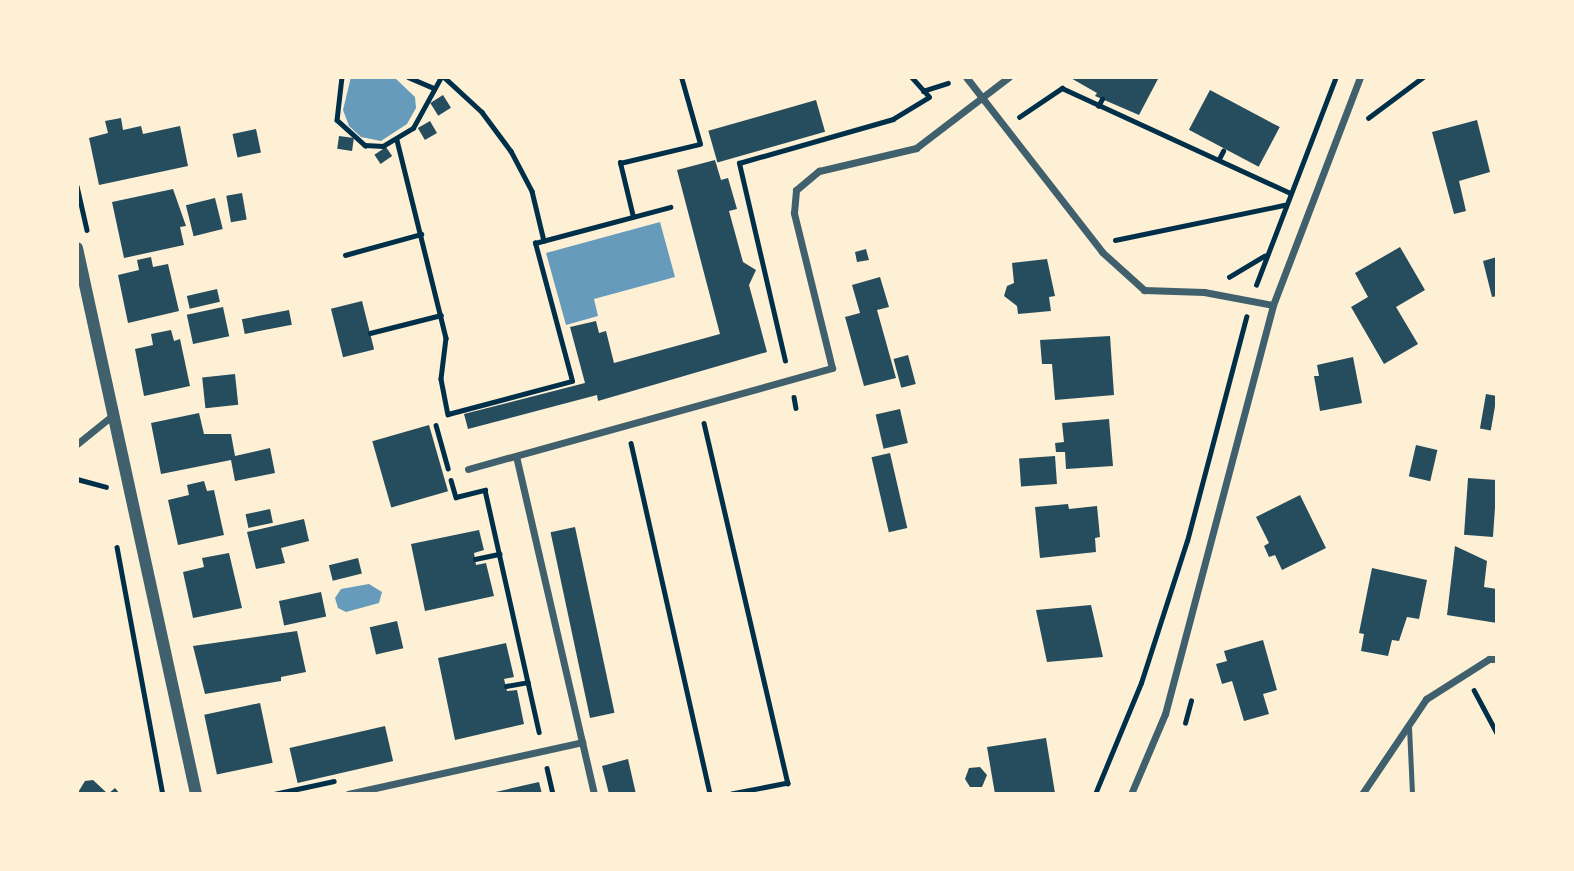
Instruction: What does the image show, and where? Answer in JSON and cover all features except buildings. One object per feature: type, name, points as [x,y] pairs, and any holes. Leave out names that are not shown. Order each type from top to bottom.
[{"type":"street","points":[[966,77],[985,97],[1102,252],[1144,290],[1204,292],[1273,305]]},
{"type":"street","points":[[468,470],[832,368],[794,212],[796,190],[819,171],[916,149],[1010,77]]},
{"type":"street","points":[[1132,794],[1165,714],[1273,305],[1360,77]]},
{"type":"street","points":[[77,247],[196,794]]},
{"type":"street","points":[[77,444],[113,415]]},
{"type":"street","points":[[516,456],[594,794]]},
{"type":"street","points":[[1362,794],[1426,699],[1489,659],[1497,659]]},
{"type":"street","points":[[348,794],[582,742]]},
{"type":"lane","points":[[1408,724],[1412,794]]},
{"type":"path","points":[[342,77],[337,120],[345,130],[365,145],[397,140],[413,128],[432,87],[443,77],[482,112],[511,151],[532,191],[544,241]]},
{"type":"path","points":[[408,77],[432,87]]},
{"type":"path","points":[[633,217],[620,163],[700,144],[681,77]]},
{"type":"path","points":[[1095,794],[1141,683],[1187,541],[1265,255],[1336,77]]},
{"type":"path","points":[[1365,126],[1370,113],[1423,77]]},
{"type":"path","points":[[923,91],[955,80]]},
{"type":"path","points":[[1026,126],[1018,116],[1062,88],[1290,193]]},
{"type":"path","points":[[1098,106],[1102,99]]},
{"type":"path","points":[[397,140],[446,338],[441,379],[448,414],[572,381],[536,243],[670,207]]},
{"type":"path","points":[[1219,159],[1223,151]]},
{"type":"path","points":[[1113,240],[1285,204]]},
{"type":"path","points":[[1105,230],[1117,246]]},
{"type":"path","points":[[345,255],[421,234]]},
{"type":"path","points":[[1217,278],[1229,277],[1265,255]]},
{"type":"path","points":[[370,333],[441,315]]},
{"type":"path","points":[[700,405],[788,783],[732,794]]},
{"type":"path","points":[[627,425],[710,794]]},
{"type":"path","points":[[77,479],[106,486],[108,499]]},
{"type":"path","points":[[485,490],[553,794]]},
{"type":"path","points":[[116,539],[163,794]]},
{"type":"path","points":[[475,559],[499,554]]},
{"type":"path","points":[[1464,675],[1497,733]]},
{"type":"path","points":[[506,686],[528,682]]},
{"type":"water","points":[[351,77],[394,77],[415,97],[416,108],[407,124],[381,141],[361,137],[349,126],[343,110]]},
{"type":"water","points":[[660,222],[675,277],[594,299],[598,316],[566,325],[546,253]]},
{"type":"water","points":[[369,584],[382,592],[379,603],[346,612],[338,608],[335,598],[341,589]]}]
